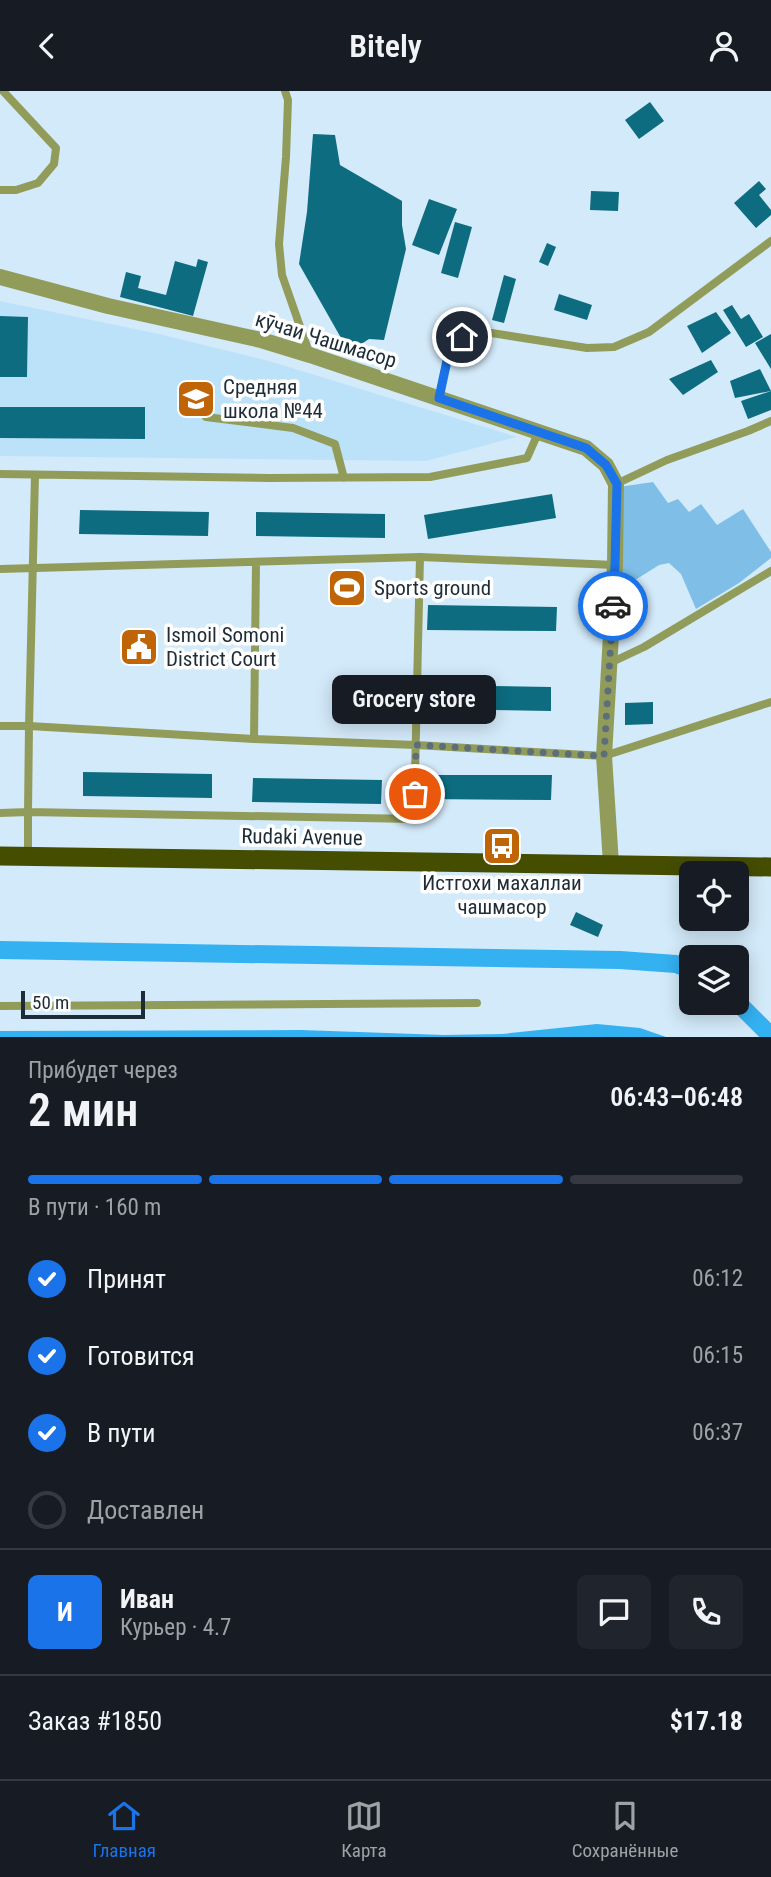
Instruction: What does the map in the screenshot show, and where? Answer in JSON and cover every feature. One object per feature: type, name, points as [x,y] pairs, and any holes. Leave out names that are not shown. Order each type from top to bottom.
[{"type":"highway","name":"Rudaki Avenue","points":[[0,856],[771,867]]},
{"type":"street","name":"кӯчаи Чашмасор","points":[[0,277],[108,306],[240,335],[310,355],[539,431],[586,448],[606,465],[617,484]]},
{"type":"street","points":[[611,864],[604,756],[617,484]]},
{"type":"lane","points":[[0,190],[16,190],[38,183],[54,164],[56,148],[3,91]]},
{"type":"lane","points":[[285,91],[288,100],[287,145],[279,244],[282,275],[310,355]]},
{"type":"lane","points":[[439,398],[448,356],[462,337],[485,332],[587,348],[614,347],[649,332],[771,241]]},
{"type":"lane","points":[[206,417],[293,428],[335,445],[344,478]]},
{"type":"lane","points":[[617,484],[667,460],[771,421]]},
{"type":"lane","points":[[0,474],[430,477],[527,458],[539,431]]},
{"type":"lane","points":[[28,856],[35,475]]},
{"type":"lane","points":[[0,569],[420,557],[615,565]]},
{"type":"lane","points":[[0,813],[414,819],[420,557]]},
{"type":"lane","points":[[254,739],[256,563]]},
{"type":"lane","points":[[608,664],[645,647],[771,571]]},
{"type":"lane","points":[[0,726],[604,756],[771,702]]},
{"type":"lane","points":[[0,1006],[477,1003]]},
{"type":"shaded area","name":"Средняя школа №44","points":[[0,301],[159,334],[269,361],[517,437],[426,461],[0,456]]},
{"type":"shaded area","points":[[653,482],[668,503],[678,499],[689,512],[701,504],[717,525],[743,509],[771,552],[771,558],[739,583],[696,609],[681,574],[669,563],[659,565],[621,589],[612,488]]},
{"type":"shaded area","points":[[597,1024],[640,1028],[666,1037],[0,1037],[0,1031],[301,1030],[444,1035],[502,1034]]},
{"type":"building","points":[[650,102],[664,121],[639,139],[625,120]]},
{"type":"building","points":[[313,134],[335,135],[340,165],[402,201],[406,249],[384,340],[369,339],[349,352],[299,264],[307,212]]},
{"type":"building","points":[[759,181],[766,189],[759,195],[771,210],[771,215],[756,228],[734,203]]},
{"type":"building","points":[[591,191],[619,192],[618,211],[590,210]]},
{"type":"building","points":[[429,199],[457,209],[439,255],[412,245]]},
{"type":"building","points":[[455,222],[472,227],[458,278],[441,273]]},
{"type":"building","points":[[547,243],[556,247],[548,266],[539,262]]},
{"type":"building","points":[[198,259],[208,262],[193,316],[120,297],[126,272],[141,276],[138,288],[166,295],[175,261],[196,267]]},
{"type":"building","points":[[504,275],[516,279],[504,323],[492,320]]},
{"type":"building","points":[[559,294],[592,305],[587,320],[554,310]]},
{"type":"building","points":[[732,305],[741,319],[749,314],[763,337],[746,347],[723,310]]},
{"type":"building","points":[[716,312],[731,333],[702,353],[687,326]]},
{"type":"building","points":[[0,316],[28,317],[27,377],[0,377]]},
{"type":"building","points":[[771,334],[771,369],[755,343]]},
{"type":"building","points":[[711,360],[718,372],[683,395],[669,379]]},
{"type":"building","points":[[760,369],[771,391],[735,398],[730,381]]},
{"type":"building","points":[[771,391],[771,410],[748,419],[741,401]]},
{"type":"building","points":[[0,407],[145,407],[145,439],[0,438]]},
{"type":"building","points":[[552,494],[556,518],[428,539],[424,515]]},
{"type":"building","points":[[80,510],[209,512],[208,536],[79,534]]},
{"type":"building","points":[[256,512],[385,514],[385,538],[256,536]]},
{"type":"building","points":[[428,605],[557,607],[556,631],[427,630]]},
{"type":"building","points":[[422,685],[551,687],[551,711],[422,709]]},
{"type":"building","points":[[653,702],[653,724],[625,725],[625,703]]},
{"type":"building","points":[[83,772],[212,774],[212,798],[83,796]]},
{"type":"building","points":[[419,775],[552,775],[551,800],[419,799]]},
{"type":"building","points":[[253,778],[382,780],[381,804],[252,802]]},
{"type":"building","points":[[576,912],[603,925],[598,937],[570,925]]},
{"type":"waterway","points":[[0,950],[620,960],[679,965]]},
{"type":"waterway","points":[[749,1014],[771,1036]]},
{"type":"way so far","points":[[415,794],[416,745],[604,756],[613,606]]},
{"type":"place","name":"Средняя школа №44","points":[[196,399]]},
{"type":"place","name":"Sports ground","points":[[347,588]]},
{"type":"place","name":"Ismoil Somoni District Court","points":[[139,647]]},
{"type":"place","name":"Grocery store","points":[[415,794]]},
{"type":"place","name":"Истгохи махаллаи чашмасор","points":[[502,846]]},
{"type":"route","points":[[462,337],[448,356],[439,398],[586,448],[606,465],[617,484],[613,606]]}]
